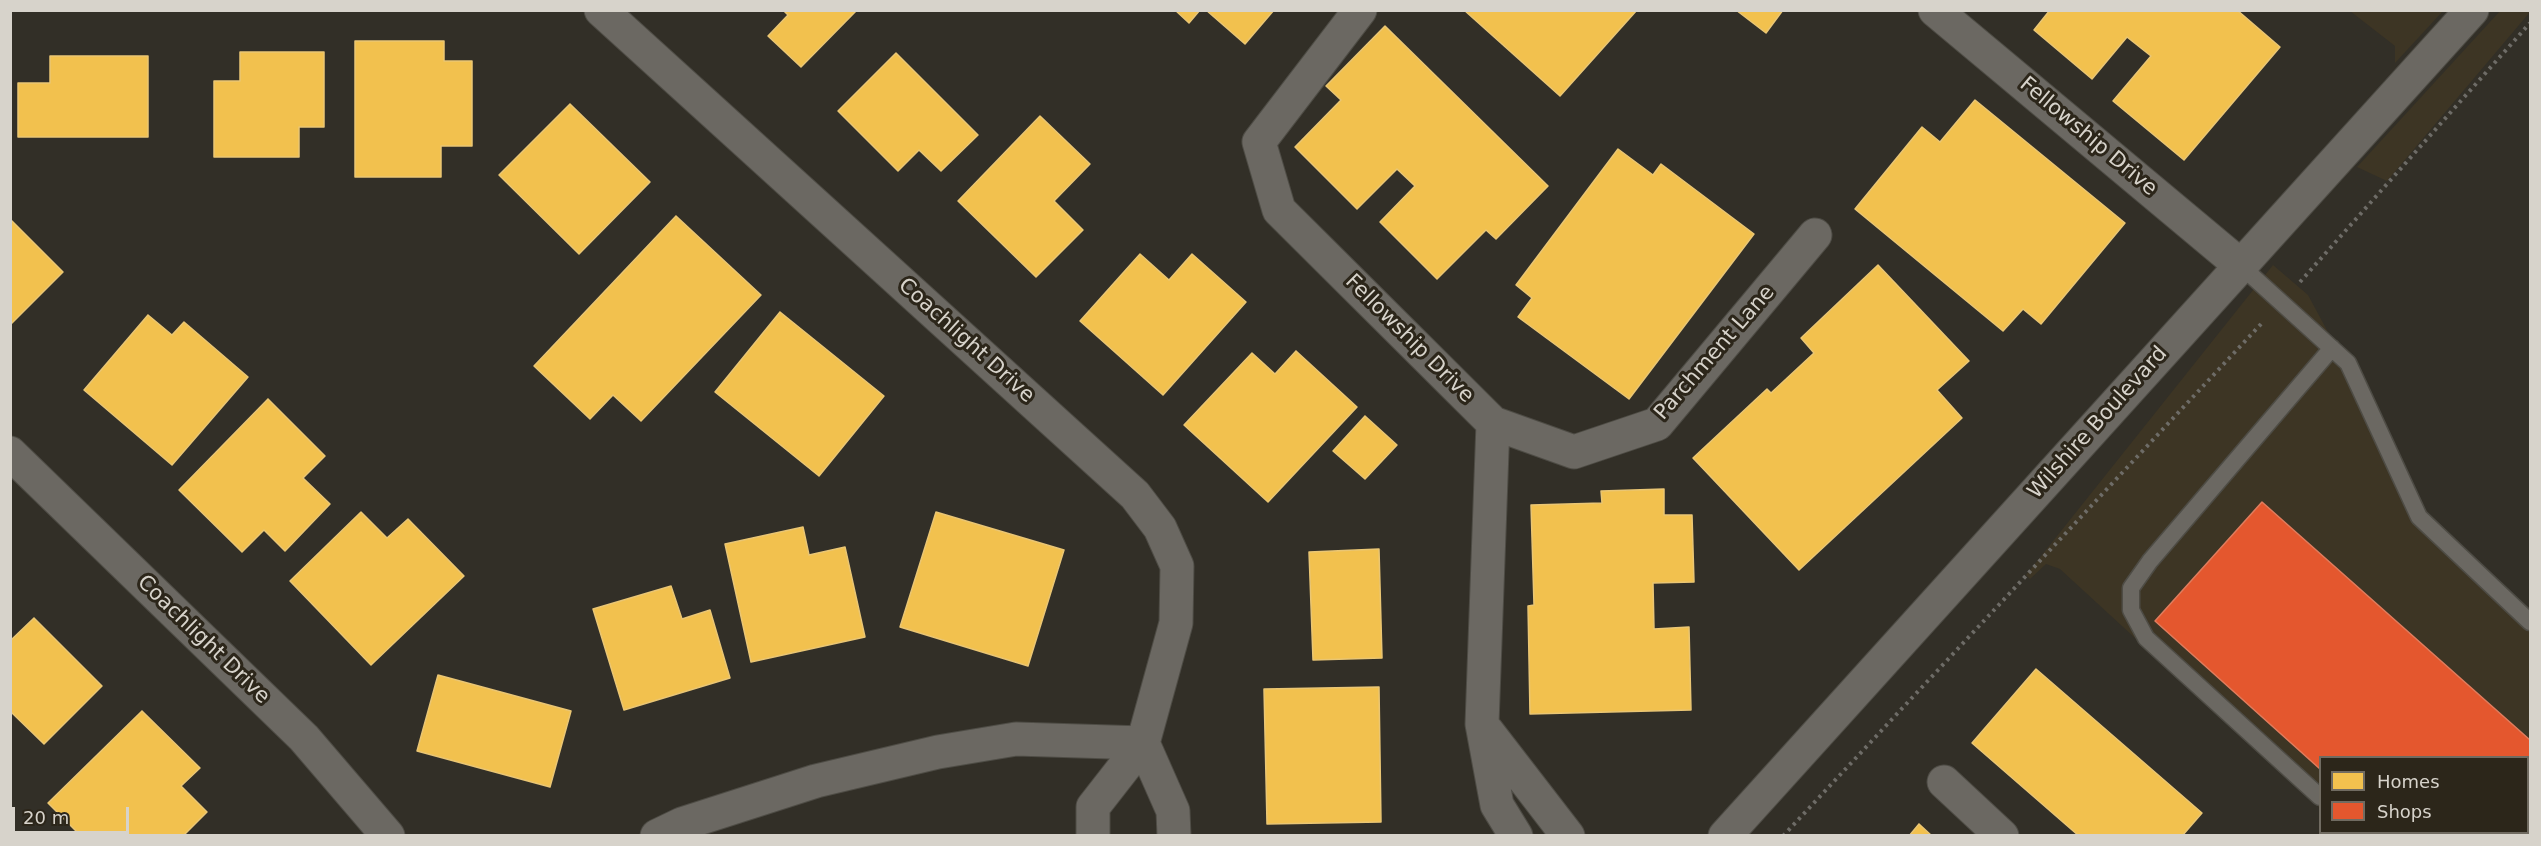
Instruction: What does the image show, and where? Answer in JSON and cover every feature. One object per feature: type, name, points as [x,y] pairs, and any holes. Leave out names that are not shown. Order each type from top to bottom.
[{"type":"street","name":"Coachlight Drive","points":[[601,10],[1135,495],[1160,528],[1177,566],[1176,623],[1143,742],[1093,807],[1093,836]]},
{"type":"street","name":"Fellowship Drive","points":[[1360,10],[1259,142],[1279,210],[1493,423]]},
{"type":"street","name":"Fellowship Drive","points":[[1935,10],[2240,265]]},
{"type":"street","name":"Wilshire Boulevard","points":[[1725,836],[2472,10]]},
{"type":"street","name":"Parchment Lane","points":[[1493,423],[1574,452],[1657,424],[1815,235]]},
{"type":"street","points":[[1493,423],[1482,724],[1497,805],[1516,836]]},
{"type":"street","name":"Coachlight Drive","points":[[10,453],[304,738],[388,836]]},
{"type":"street","points":[[1482,724],[1568,836]]},
{"type":"street","points":[[657,836],[682,824],[816,781],[938,752],[1016,739],[1143,742],[1173,810],[1174,836]]},
{"type":"street","points":[[1944,782],[2002,836]]},
{"type":"lane","points":[[2240,265],[2348,363],[2419,517],[2530,622]]},
{"type":"lane","points":[[2319,796],[2146,638],[2131,610],[2131,588],[2150,561],[2332,348]]},
{"type":"path","points":[[1783,836],[2282,302],[2530,23]]},
{"type":"shaded area","points":[[2350,11],[2443,11],[2395,63],[2395,46]]},
{"type":"shaded area","points":[[2500,11],[2530,12],[2387,181],[2357,167]]},
{"type":"shaded area","points":[[2273,265],[2308,295],[2441,542],[2530,620],[2530,835],[2350,835],[2348,834],[2529,834],[2529,756],[2319,756],[2319,807],[2060,569],[2046,564],[2030,579],[2026,575]]},
{"type":"building: Homes","points":[[783,10],[857,10],[801,67],[768,36],[788,15]]},
{"type":"building: Homes","points":[[1175,10],[1200,10],[1189,23]]},
{"type":"building: Homes","points":[[1206,10],[1274,10],[1245,44]]},
{"type":"building: Homes","points":[[1464,10],[1637,10],[1560,96]]},
{"type":"building: Homes","points":[[1736,10],[1783,10],[1766,33]]},
{"type":"building: Homes","points":[[2050,10],[2237,10],[2280,47],[2184,160],[2113,101],[2151,56],[2127,37],[2092,79],[2034,30]]},
{"type":"building: Homes","points":[[1385,26],[1548,186],[1496,239],[1486,230],[1437,279],[1380,222],[1415,186],[1397,169],[1357,209],[1295,147],[1341,100],[1326,86]]},
{"type":"building: Homes","points":[[355,41],[444,41],[444,61],[472,61],[472,146],[441,146],[441,177],[355,177]]},
{"type":"building: Homes","points":[[240,52],[324,52],[324,127],[299,127],[299,157],[214,157],[214,81],[240,81]]},
{"type":"building: Homes","points":[[896,53],[978,135],[941,171],[919,150],[898,171],[838,111]]},
{"type":"building: Homes","points":[[50,56],[148,56],[148,137],[18,137],[18,83],[50,83]]},
{"type":"building: Homes","points":[[1975,100],[2125,223],[2041,324],[2023,309],[2003,331],[1855,209],[1922,127],[1940,142]]},
{"type":"building: Homes","points":[[570,104],[650,182],[579,254],[499,175]]},
{"type":"building: Homes","points":[[1040,116],[1090,164],[1054,201],[1083,230],[1036,277],[958,201]]},
{"type":"building: Homes","points":[[1618,149],[1653,175],[1661,164],[1754,234],[1629,399],[1518,317],[1532,298],[1516,285]]},
{"type":"building: Homes","points":[[676,216],[761,295],[641,421],[613,395],[590,419],[534,366]]},
{"type":"building: Homes","points":[[10,219],[63,272],[10,325]]},
{"type":"building: Homes","points":[[1140,254],[1169,280],[1192,254],[1246,302],[1163,395],[1080,321]]},
{"type":"building: Homes","points":[[1878,265],[1969,361],[1937,390],[1962,418],[1799,570],[1693,458],[1767,389],[1771,393],[1814,353],[1801,338]]},
{"type":"building: Homes","points":[[780,312],[884,396],[819,476],[715,392]]},
{"type":"building: Homes","points":[[148,315],[172,335],[184,322],[248,377],[172,465],[84,390]]},
{"type":"building: Homes","points":[[1296,351],[1357,407],[1268,502],[1184,425],[1252,353],[1275,374]]},
{"type":"building: Homes","points":[[268,399],[325,456],[303,478],[330,504],[285,551],[264,530],[242,552],[179,490]]},
{"type":"building: Homes","points":[[1365,416],[1397,445],[1365,479],[1333,451]]},
{"type":"building: Homes","points":[[1664,489],[1664,515],[1692,515],[1694,582],[1653,583],[1654,629],[1689,627],[1691,710],[1530,714],[1528,606],[1534,605],[1531,505],[1602,503],[1601,491]]},
{"type":"building: Homes","points":[[361,512],[387,538],[408,519],[464,576],[371,665],[290,581]]},
{"type":"building: Homes","points":[[936,512],[1064,550],[1028,666],[900,627]]},
{"type":"building: Homes","points":[[803,527],[809,555],[845,547],[865,637],[751,662],[725,544]]},
{"type":"building: Homes","points":[[1379,549],[1382,658],[1313,660],[1309,552]]},
{"type":"building: Homes","points":[[671,586],[682,619],[710,610],[730,678],[624,710],[593,609]]},
{"type":"building: Homes","points":[[34,618],[102,686],[44,744],[10,711],[10,641]]},
{"type":"building: Homes","points":[[2036,669],[2202,813],[2182,836],[2079,836],[1972,743]]},
{"type":"building: Homes","points":[[438,675],[571,711],[550,787],[417,751]]},
{"type":"building: Homes","points":[[1379,687],[1381,822],[1267,824],[1264,689]]},
{"type":"building: Homes","points":[[142,711],[200,768],[181,786],[207,812],[183,836],[81,836],[48,803]]},
{"type":"building: Homes","points":[[1919,824],[1932,836],[1909,836]]},
{"type":"building: Shops","points":[[2262,502],[2530,740],[2530,836],[2396,836],[2394,834],[2529,834],[2529,756],[2319,756],[2319,768],[2155,621]]}]
